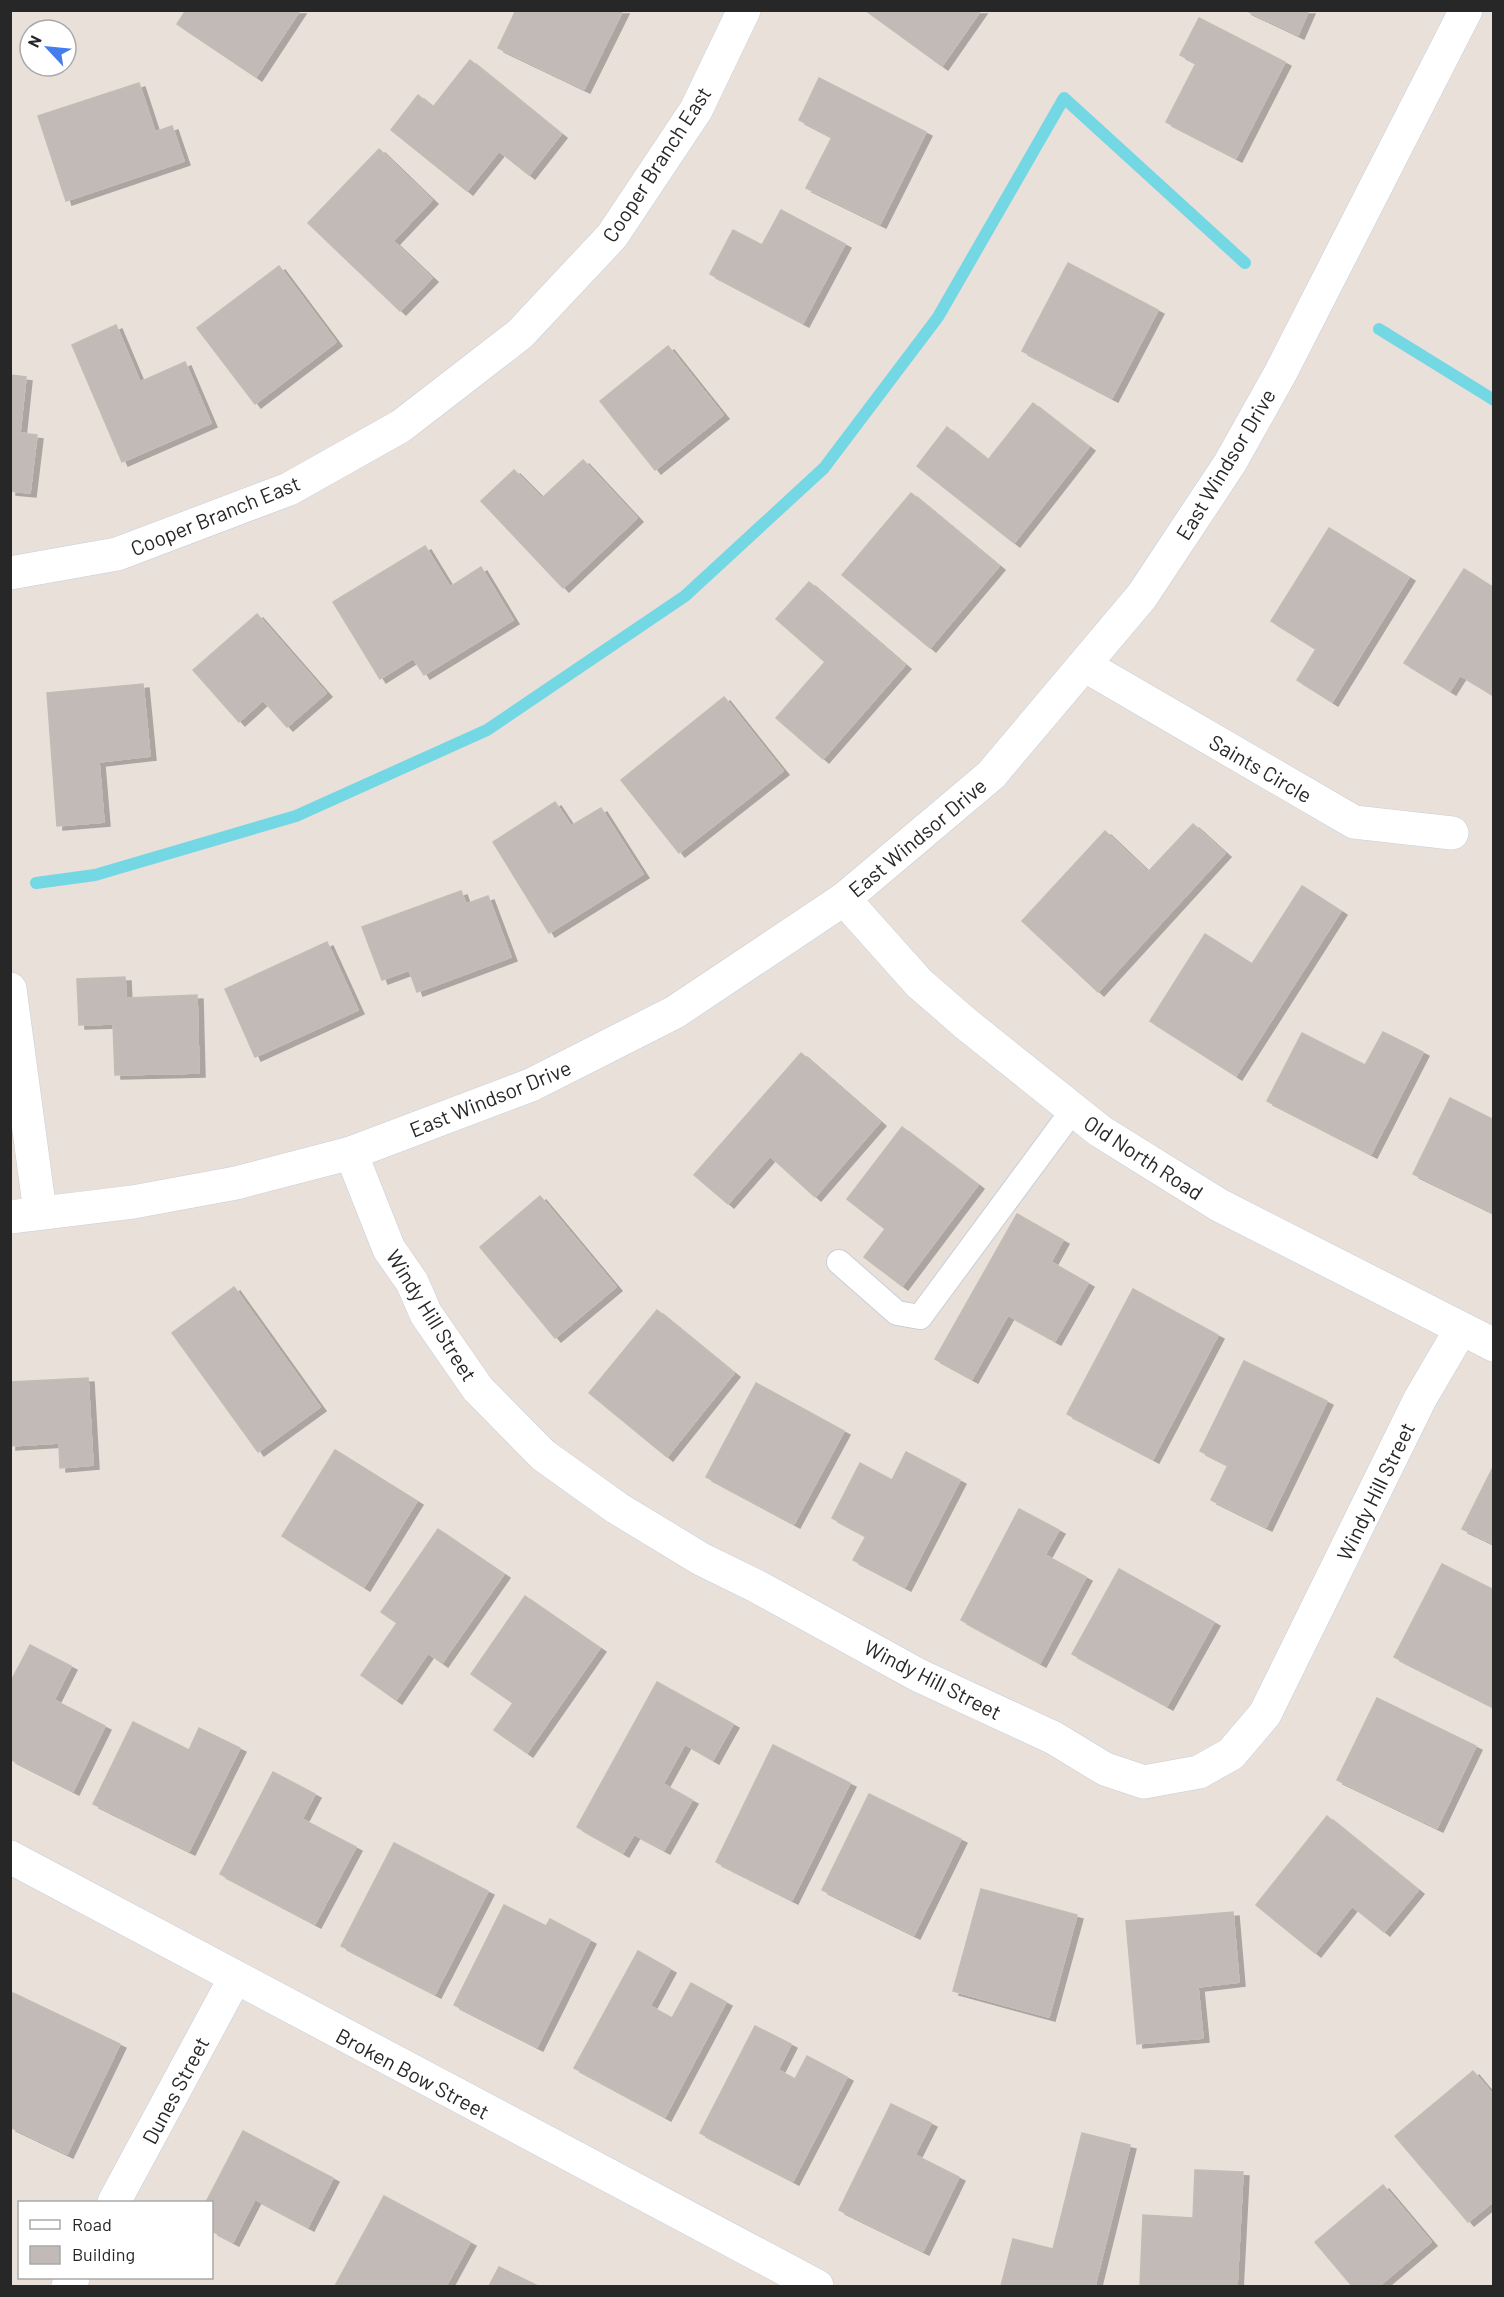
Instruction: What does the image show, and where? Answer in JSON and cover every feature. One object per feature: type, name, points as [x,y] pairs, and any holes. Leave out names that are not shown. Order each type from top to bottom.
[{"type":"street","name":"Cooper Branch East","points":[[10,573],[117,554],[289,489],[401,426],[520,334],[612,236],[696,110],[744,10]]},
{"type":"street","name":"East Windsor Drive","points":[[25,1215],[134,1202],[236,1183],[351,1153],[531,1085],[675,1012],[844,899],[991,775],[1143,596],[1230,463],[1281,372],[1466,10]]},
{"type":"street","name":"Saints Circle","points":[[1083,665],[1354,822],[1452,833]]},
{"type":"street","name":"Old North Road","points":[[844,899],[919,983],[964,1023],[1100,1131],[1219,1205],[1494,1346]]},
{"type":"street","points":[[10,989],[25,1215]]},
{"type":"street","name":"Windy Hill Street","points":[[351,1153],[389,1249],[412,1282],[426,1314],[478,1389],[543,1455],[617,1508],[702,1559],[758,1587],[918,1675],[1054,1738],[1105,1769],[1144,1782],[1199,1772],[1231,1754],[1265,1714],[1420,1399],[1461,1329]]},
{"type":"street","name":"Broken Bow Street","points":[[10,1857],[817,2286]]},
{"type":"street","name":"Dunes Street","points":[[115,2201],[235,1978]]},
{"type":"lane","points":[[839,1262],[897,1313],[920,1317],[1073,1110]]},
{"type":"building","points":[[186,10],[300,10],[256,77],[177,24]]},
{"type":"building","points":[[516,10],[623,10],[584,89],[498,48]]},
{"type":"building","points":[[865,10],[981,10],[942,66]]},
{"type":"building","points":[[1245,10],[1309,10],[1298,35]]},
{"type":"building","points":[[1199,18],[1285,62],[1236,158],[1166,122],[1196,63],[1180,55]]},
{"type":"building","points":[[470,60],[561,134],[529,175],[499,151],[467,191],[391,130],[418,95],[433,107]]},
{"type":"building","points":[[819,78],[926,132],[880,224],[806,188],[832,137],[799,120]]},
{"type":"building","points":[[139,83],[155,132],[172,126],[184,161],[66,201],[38,116]]},
{"type":"building","points":[[379,149],[432,200],[393,241],[432,278],[400,311],[308,223]]},
{"type":"building","points":[[781,210],[845,244],[803,323],[710,274],[733,230],[762,245]]},
{"type":"building","points":[[1068,263],[1158,310],[1112,398],[1022,351]]},
{"type":"building","points":[[279,266],[336,342],[255,404],[197,328]]},
{"type":"building","points":[[116,325],[140,382],[185,362],[211,423],[122,462],[72,345]]},
{"type":"building","points":[[668,346],[723,415],[655,470],[600,401]]},
{"type":"building","points":[[10,375],[26,377],[20,433],[37,435],[30,493],[10,491]]},
{"type":"building","points":[[1033,403],[1089,447],[1014,543],[917,466],[947,427],[988,460]]},
{"type":"building","points":[[583,460],[637,518],[563,588],[481,501],[514,470],[542,498]]},
{"type":"building","points":[[911,493],[999,566],[930,648],[842,575]]},
{"type":"building","points":[[1329,528],[1409,577],[1332,702],[1297,680],[1316,649],[1271,621]]},
{"type":"building","points":[[425,546],[450,587],[481,567],[513,620],[424,675],[413,658],[380,679],[333,602]]},
{"type":"building","points":[[1464,569],[1494,588],[1494,696],[1460,675],[1450,691],[1404,663]]},
{"type":"building","points":[[809,582],[905,665],[823,759],[776,718],[825,662],[776,619]]},
{"type":"building","points":[[257,614],[326,693],[287,727],[263,700],[239,722],[193,670]]},
{"type":"building","points":[[143,684],[150,756],[99,762],[104,822],[57,826],[47,693]]},
{"type":"building","points":[[724,697],[783,771],[679,853],[621,780]]},
{"type":"building","points":[[555,802],[571,826],[601,808],[643,874],[549,933],[493,842]]},
{"type":"building","points":[[1193,824],[1225,853],[1098,992],[1022,921],[1105,831],[1148,872]]},
{"type":"building","points":[[1302,886],[1341,911],[1236,1076],[1150,1021],[1205,934],[1252,964]]},
{"type":"building","points":[[461,891],[466,904],[488,896],[511,957],[417,992],[409,970],[382,980],[362,927]]},
{"type":"building","points":[[327,942],[358,1010],[255,1057],[225,989]]},
{"type":"building","points":[[125,977],[126,998],[197,995],[199,1073],[115,1075],[113,1024],[79,1025],[77,979]]},
{"type":"building","points":[[1383,1032],[1423,1052],[1371,1154],[1267,1101],[1302,1033],[1365,1065]]},
{"type":"building","points":[[801,1053],[880,1122],[815,1197],[770,1156],[728,1204],[694,1175]]},
{"type":"building","points":[[1450,1098],[1494,1120],[1494,1213],[1413,1174]]},
{"type":"building","points":[[902,1127],[978,1185],[902,1286],[864,1257],[885,1229],[847,1199]]},
{"type":"building","points":[[540,1196],[616,1287],[555,1338],[480,1247]]},
{"type":"building","points":[[1017,1214],[1063,1240],[1051,1262],[1088,1283],[1055,1341],[1008,1315],[972,1379],[935,1359]]},
{"type":"building","points":[[234,1287],[320,1407],[258,1452],[172,1333]]},
{"type":"building","points":[[1133,1289],[1218,1335],[1153,1459],[1067,1414]]},
{"type":"building","points":[[657,1310],[734,1373],[667,1457],[589,1393]]},
{"type":"building","points":[[1244,1361],[1327,1401],[1266,1527],[1211,1500],[1228,1465],[1200,1451]]},
{"type":"building","points":[[88,1378],[93,1465],[60,1468],[59,1443],[10,1446],[10,1382]]},
{"type":"building","points":[[756,1383],[844,1431],[794,1524],[706,1477]]},
{"type":"building","points":[[335,1450],[417,1501],[364,1587],[282,1536]]},
{"type":"building","points":[[906,1452],[960,1480],[905,1587],[853,1560],[866,1536],[832,1518],[860,1463],[892,1480]]},
{"type":"building","points":[[1494,1465],[1494,1544],[1462,1529]]},
{"type":"building","points":[[1019,1509],[1059,1530],[1045,1555],[1086,1577],[1040,1663],[961,1620]]},
{"type":"building","points":[[438,1529],[504,1574],[442,1663],[428,1653],[396,1700],[361,1675],[397,1623],[381,1612]]},
{"type":"building","points":[[1442,1564],[1494,1590],[1494,1707],[1394,1657]]},
{"type":"building","points":[[1119,1569],[1214,1622],[1167,1706],[1072,1654]]},
{"type":"building","points":[[525,1596],[600,1648],[527,1753],[494,1730],[513,1703],[471,1674]]},
{"type":"building","points":[[30,1645],[71,1666],[54,1700],[105,1726],[73,1791],[10,1759],[10,1683]]},
{"type":"building","points":[[657,1682],[733,1724],[713,1760],[685,1744],[663,1784],[692,1800],[664,1850],[634,1834],[623,1853],[577,1827]]},
{"type":"building","points":[[1377,1698],[1476,1746],[1437,1828],[1337,1780]]},
{"type":"building","points":[[133,1722],[189,1750],[199,1728],[240,1748],[189,1851],[93,1804]]},
{"type":"building","points":[[773,1745],[850,1783],[792,1900],[716,1862]]},
{"type":"building","points":[[273,1772],[315,1794],[302,1819],[356,1847],[315,1924],[220,1874]]},
{"type":"building","points":[[869,1794],[961,1839],[914,1935],[822,1890]]},
{"type":"building","points":[[1327,1816],[1418,1890],[1384,1932],[1352,1906],[1315,1953],[1256,1905]]},
{"type":"building","points":[[394,1843],[488,1891],[435,1994],[341,1946]]},
{"type":"building","points":[[981,1889],[1077,1915],[1049,2017],[953,1991]]},
{"type":"building","points":[[504,1905],[546,1926],[550,1919],[590,1940],[537,2047],[454,2005]]},
{"type":"building","points":[[1233,1912],[1239,1982],[1198,1987],[1203,2038],[1137,2044],[1126,1921]]},
{"type":"building","points":[[638,1951],[670,1969],[650,2006],[672,2018],[691,1983],[726,2002],[665,2117],[574,2068]]},
{"type":"building","points":[[13,1993],[120,2044],[67,2154],[10,2127],[10,1998]]},
{"type":"building","points":[[755,2026],[791,2044],[778,2070],[795,2079],[807,2056],[847,2077],[793,2181],[700,2133]]},
{"type":"building","points":[[1473,2071],[1494,2096],[1494,2201],[1468,2222],[1395,2136]]},
{"type":"building","points":[[891,2104],[931,2123],[915,2155],[959,2177],[923,2251],[839,2210]]},
{"type":"building","points":[[243,2131],[333,2178],[308,2227],[255,2199],[233,2242],[213,2232],[213,2201],[207,2201]]},
{"type":"building","points":[[1082,2133],[1130,2145],[1095,2286],[1001,2286],[1013,2239],[1053,2249]]},
{"type":"building","points":[[1195,2170],[1243,2172],[1237,2286],[1140,2286],[1143,2215],[1193,2218]]},
{"type":"building","points":[[1383,2185],[1431,2242],[1379,2286],[1352,2286],[1315,2242]]},
{"type":"building","points":[[384,2196],[470,2242],[446,2286],[335,2286]]},
{"type":"building","points":[[499,2267],[538,2286],[489,2286]]},
{"type":"waterway","points":[[36,883],[95,875],[296,816],[487,730],[685,596],[824,468],[938,317],[1064,98],[1245,263]]},
{"type":"waterway","points":[[1379,329],[1494,400]]}]
